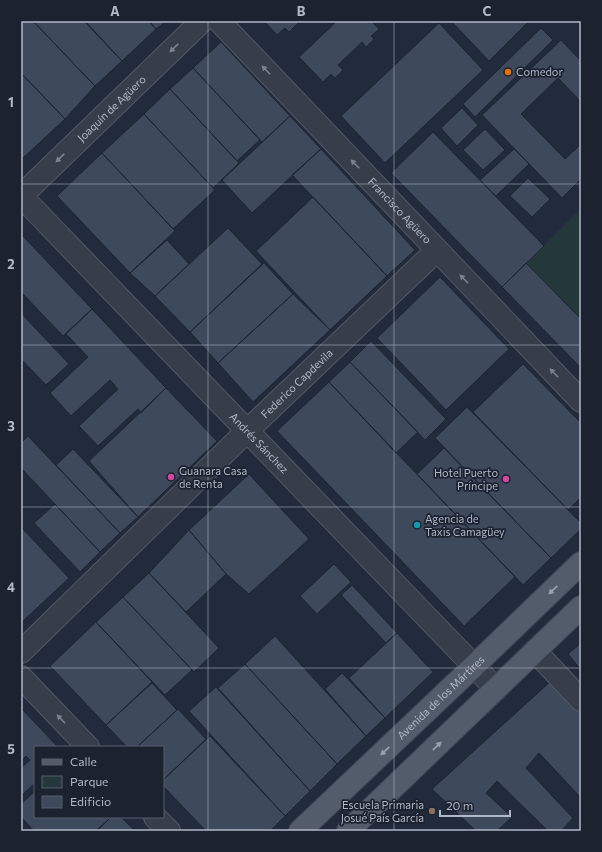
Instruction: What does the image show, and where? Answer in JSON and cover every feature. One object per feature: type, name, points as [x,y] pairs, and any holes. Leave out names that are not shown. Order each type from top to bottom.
[{"type":"main road","name":"Avenida de los Mártires","points":[[300,831],[581,562]]},
{"type":"main road","points":[[348,831],[581,607]]},
{"type":"street","name":"Joaquín de Agüero","points":[[21,196],[202,21]]},
{"type":"street","name":"Francisco Agüero","points":[[219,21],[581,401]]},
{"type":"street","name":"Andrés Sánchez","points":[[21,196],[496,689]]},
{"type":"street","name":"Federico Capdevila","points":[[21,652],[247,431],[437,250]]},
{"type":"street","points":[[535,652],[581,700]]},
{"type":"street","points":[[21,677],[87,746]]},
{"type":"street","points":[[156,818],[169,831]]},
{"type":"green space","points":[[581,209],[581,319],[526,263]]},
{"type":"building","points":[[21,21],[33,21],[95,86],[65,119],[21,73]]},
{"type":"building","points":[[33,21],[84,21],[122,61],[95,86]]},
{"type":"building","points":[[85,21],[149,21],[156,29],[122,61]]},
{"type":"building","points":[[149,21],[166,21],[156,29]]},
{"type":"building","points":[[264,21],[296,21],[298,23],[289,32],[285,28],[277,35]]},
{"type":"building","points":[[337,21],[371,21],[379,29],[371,36],[374,39],[366,47],[362,42],[338,65],[343,70],[335,78],[331,74],[323,82],[299,57]]},
{"type":"building","points":[[451,21],[529,21],[489,61]]},
{"type":"building","points":[[439,23],[483,70],[385,163],[341,116]]},
{"type":"building","name":"Comedor","points":[[541,28],[553,40],[475,117],[463,104]]},
{"type":"building","points":[[561,40],[581,61],[581,102],[558,78],[521,114],[565,159],[581,144],[581,179],[562,198],[482,115]]},
{"type":"building","points":[[221,42],[290,116],[262,142],[193,68]]},
{"type":"building","points":[[193,68],[260,140],[237,161],[170,89]]},
{"type":"building","points":[[21,73],[65,119],[23,158],[21,155]]},
{"type":"building","points":[[170,89],[239,163],[213,188],[144,114]]},
{"type":"building","points":[[462,108],[478,125],[457,146],[441,128]]},
{"type":"building","points":[[144,114],[215,190],[173,229],[102,153]]},
{"type":"building","points":[[290,116],[321,149],[252,213],[222,180]]},
{"type":"building","points":[[485,129],[505,150],[483,170],[463,150]]},
{"type":"building","points":[[433,132],[544,246],[502,287],[391,173]]},
{"type":"building","points":[[321,149],[415,250],[387,276],[292,175]]},
{"type":"building","points":[[514,149],[529,164],[496,196],[480,180]]},
{"type":"building","points":[[102,153],[175,231],[130,273],[57,196]]},
{"type":"building","points":[[528,178],[550,199],[532,217],[510,196]]},
{"type":"building","points":[[313,197],[387,276],[330,330],[256,251]]},
{"type":"building","points":[[228,228],[262,264],[190,332],[155,296]]},
{"type":"building","points":[[21,234],[92,309],[63,336],[21,292]]},
{"type":"building","points":[[167,240],[189,264],[155,296],[130,273]]},
{"type":"building","points":[[264,263],[293,294],[218,363],[190,332]]},
{"type":"building","points":[[526,263],[581,319],[581,368],[502,287]]},
{"type":"building","points":[[440,277],[509,349],[446,410],[377,338]]},
{"type":"building","points":[[293,294],[330,330],[253,402],[218,363]]},
{"type":"building","points":[[92,309],[166,388],[141,413],[138,409],[98,446],[79,426],[118,389],[110,380],[71,416],[50,393],[88,357],[66,334]]},
{"type":"building","points":[[21,313],[69,364],[46,385],[21,359]]},
{"type":"building","points":[[371,341],[446,419],[425,440],[350,362]]},
{"type":"building","points":[[350,362],[418,432],[396,453],[329,382]]},
{"type":"building","points":[[523,364],[581,423],[581,497],[568,510],[473,412]]},
{"type":"building","name":"Agencia de Taxis Camagüey","points":[[329,382],[515,577],[464,626],[277,431]]},
{"type":"building","points":[[166,388],[217,441],[138,517],[89,461]]},
{"type":"building","name":"Hotel Puerto Príncipe","points":[[467,407],[581,523],[581,529],[551,558],[435,438]]},
{"type":"building","points":[[28,436],[120,533],[100,552],[21,468],[21,443]]},
{"type":"building","points":[[444,448],[551,558],[523,585],[417,474]]},
{"type":"building","points":[[73,449],[138,517],[120,533],[56,465]]},
{"type":"building","points":[[249,474],[309,539],[249,594],[226,574],[189,530]]},
{"type":"building","points":[[55,504],[100,552],[80,572],[34,523]]},
{"type":"building","points":[[21,527],[69,578],[21,623]]},
{"type":"building","points":[[189,530],[226,574],[186,612],[149,573]]},
{"type":"building","points":[[334,564],[351,582],[317,614],[300,596]]},
{"type":"building","points":[[149,573],[219,648],[194,672],[123,597]]},
{"type":"building","points":[[352,585],[397,633],[386,643],[341,595]]},
{"type":"building","points":[[123,597],[192,670],[165,695],[96,622]]},
{"type":"building","points":[[96,622],[152,682],[106,725],[50,666]]},
{"type":"building","points":[[397,633],[433,672],[385,718],[349,678]]},
{"type":"building","points":[[275,636],[366,736],[337,764],[245,664]]},
{"type":"building","points":[[581,643],[581,670],[568,654]]},
{"type":"building","points":[[245,664],[337,764],[310,791],[218,688]]},
{"type":"building","points":[[342,673],[385,718],[366,736],[325,689]]},
{"type":"building","points":[[552,680],[581,711],[581,798],[539,753],[526,768],[573,818],[561,831],[548,831],[497,781],[486,793],[512,817],[497,831],[476,831],[432,789]]},
{"type":"building","points":[[152,683],[177,710],[138,746],[126,746],[106,725]]},
{"type":"building","points":[[216,687],[310,791],[285,816],[189,711]]},
{"type":"building","points":[[21,708],[57,746],[34,746],[34,784],[21,796],[21,768],[30,760],[26,756],[21,761]]},
{"type":"building","points":[[178,709],[206,739],[164,779],[164,746],[138,746]]},
{"type":"building","points":[[210,736],[285,816],[270,831],[206,831],[164,787],[164,779]]},
{"type":"building","points":[[34,792],[34,818],[110,818],[96,831],[34,831],[21,817],[21,804]]},
{"type":"building","points":[[110,818],[122,818],[135,831],[97,831]]},
{"type":"place","name":"Comedor","points":[[508,72]]},
{"type":"place","name":"Guanara Casa de Renta","points":[[171,477]]},
{"type":"place","name":"Hotel Puerto Príncipe","points":[[506,479]]},
{"type":"place","name":"Agencia de Taxis Camagüey","points":[[417,525]]},
{"type":"place","name":"Escuela Primaria Josué País García","points":[[432,811]]}]
